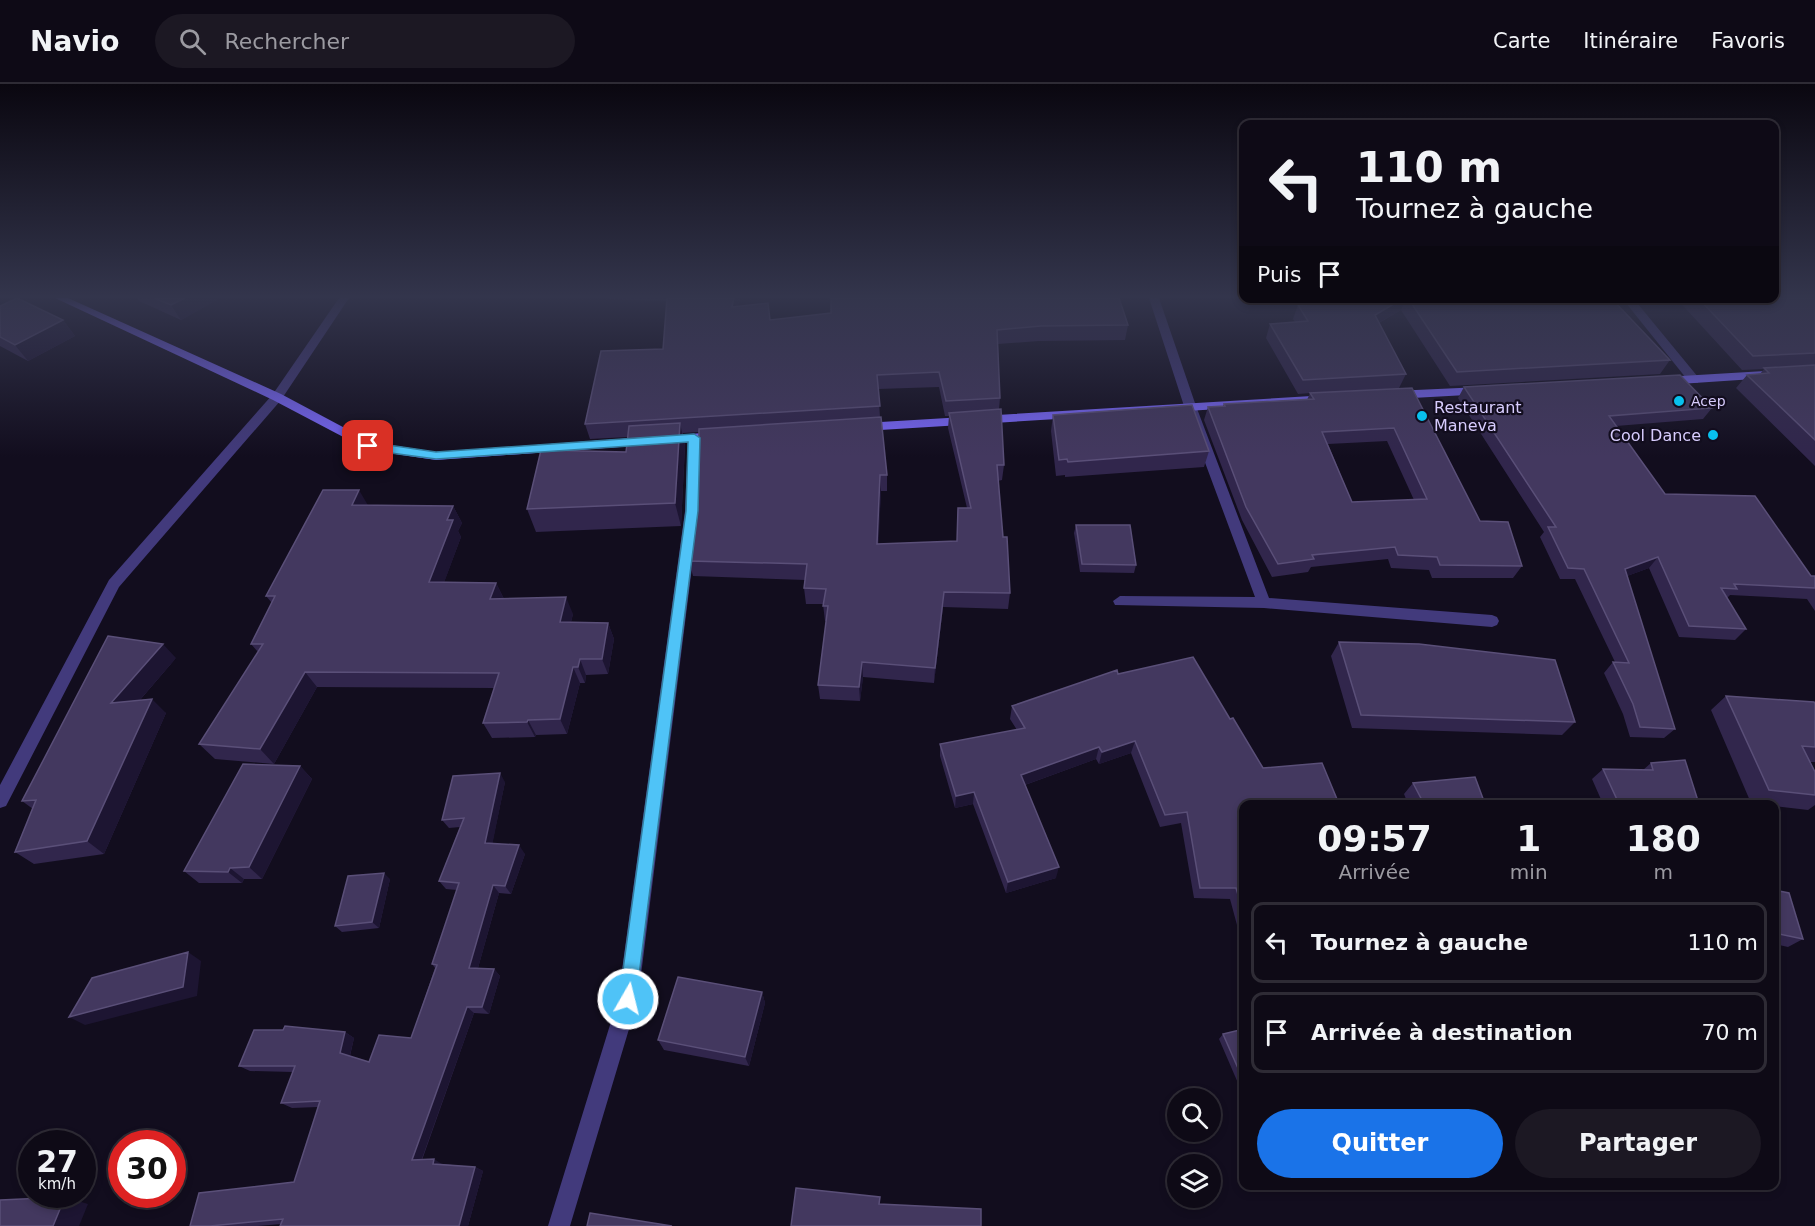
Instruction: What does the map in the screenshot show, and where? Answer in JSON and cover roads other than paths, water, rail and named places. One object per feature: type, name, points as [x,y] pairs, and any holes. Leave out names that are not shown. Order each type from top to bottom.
[{"type":"main road","points":[[177,351],[277,397],[368,446],[436,456],[729,436]]},
{"type":"main road","points":[[1647,382],[1782,374]]},
{"type":"main road","points":[[1377,396],[1495,390]]},
{"type":"main road","points":[[847,428],[1342,398]]},
{"type":"street","points":[[0,801],[114,584],[277,397],[308,351]]},
{"type":"street","points":[[1172,351],[1264,603]]},
{"type":"street","points":[[1671,351],[1694,380]]},
{"type":"street","points":[[559,1226],[628,999],[690,522],[694,438]]},
{"type":"street","points":[[1120,601],[1264,603],[1492,621]]},
{"type":"place","name":"Acep","points":[[1679,401]]},
{"type":"place","name":"Restaurant Maneva","points":[[1422,416]]},
{"type":"place","name":"Cool Dance","points":[[1713,435]]}]
